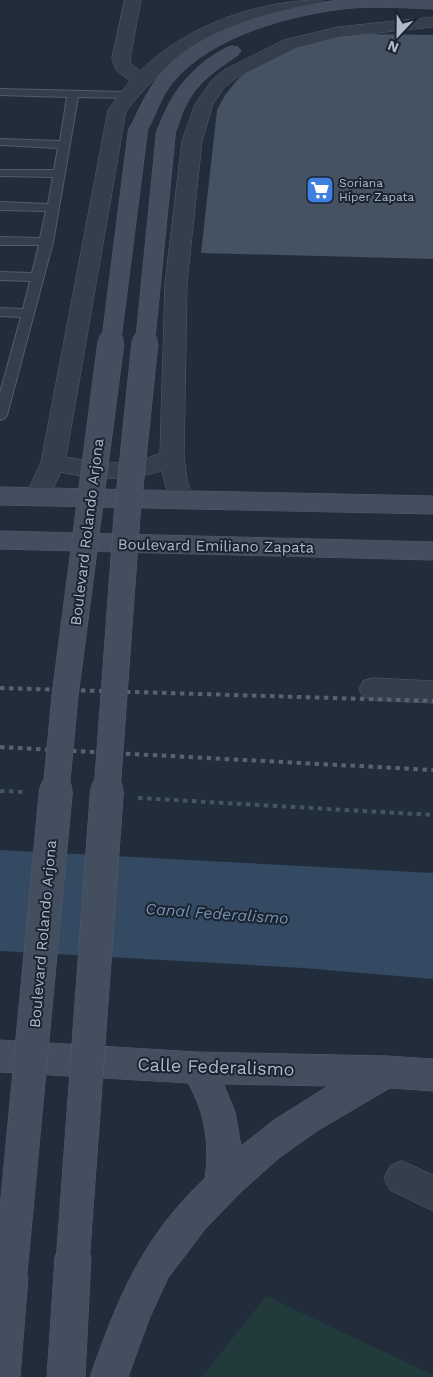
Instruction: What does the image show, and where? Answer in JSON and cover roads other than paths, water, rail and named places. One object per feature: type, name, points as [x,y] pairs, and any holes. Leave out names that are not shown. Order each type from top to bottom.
[{"type":"main road","name":"Boulevard Rolando Arjona","points":[[1,1377],[65,696],[138,130],[152,100],[168,76],[185,60],[216,41],[254,24],[287,15],[344,4],[374,2],[433,4]]},
{"type":"main road","points":[[66,1377],[73,1257],[128,516],[166,132],[171,112],[180,96],[194,78],[208,66],[248,42],[317,21],[362,18],[433,20]]},
{"type":"main road","points":[[0,496],[433,506]]},
{"type":"main road","points":[[392,550],[418,537],[433,535]]},
{"type":"main road","name":"Boulevard Emiliano Zapata","points":[[0,540],[433,551]]},
{"type":"main road","name":"Calle Federalismo","points":[[0,1056],[197,1068],[387,1072],[433,1075]]},
{"type":"main road","points":[[197,1068],[210,1089],[220,1112],[225,1162],[221,1188]]},
{"type":"main road","points":[[109,1377],[141,1296],[164,1252],[202,1207],[272,1143],[305,1119],[387,1072]]},
{"type":"street","points":[[133,0],[121,59],[122,66],[126,70],[134,88]]},
{"type":"street","points":[[37,497],[53,462],[116,110],[134,88],[182,46],[210,30],[248,16],[313,3],[315,0]]},
{"type":"street","points":[[336,0],[374,2]]},
{"type":"street","points":[[181,500],[175,479],[172,457],[176,283],[192,141],[204,104],[218,84],[230,74],[290,44],[329,34],[433,20]]},
{"type":"street","points":[[53,462],[105,471],[138,470],[158,465],[172,457]]},
{"type":"street","points":[[373,689],[433,692]]},
{"type":"street","points":[[402,1178],[433,1192]]},
{"type":"lane","points":[[0,92],[73,95],[134,88]]},
{"type":"lane","points":[[0,415],[3,393],[29,313],[47,242],[73,95]]},
{"type":"lane","points":[[0,142],[65,145]]},
{"type":"lane","points":[[0,173],[60,174]]},
{"type":"lane","points":[[0,206],[52,208]]},
{"type":"lane","points":[[0,241],[47,242]]},
{"type":"lane","points":[[0,276],[37,277]]},
{"type":"lane","points":[[0,312],[29,313]]},
{"type":"water","name":"Canal Federalismo","points":[[0,850],[433,873],[433,979],[303,968],[0,951]]},
{"type":"railway","points":[[0,688],[433,701]]},
{"type":"railway","points":[[0,747],[433,770]]},
{"type":"place","name":"Soriana Híper Zapata","points":[[320,190]]}]
